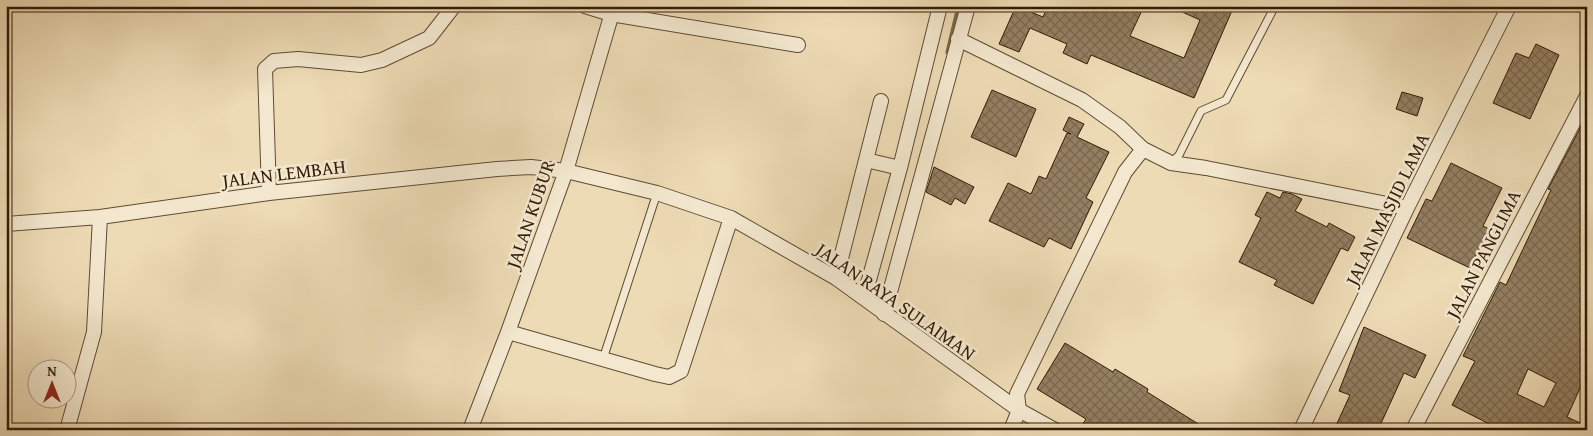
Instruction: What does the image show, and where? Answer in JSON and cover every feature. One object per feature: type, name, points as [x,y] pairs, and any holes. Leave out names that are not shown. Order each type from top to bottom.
[{"type":"street","points":[[269,193],[265,69],[274,61],[290,60],[361,65],[382,60],[429,38],[454,6]]},
{"type":"street","points":[[585,6],[798,45]]},
{"type":"street","points":[[864,298],[900,168],[940,6]]},
{"type":"street","points":[[884,314],[968,6]]},
{"type":"street","name":"JALAN MASJID LAMA","points":[[1301,430],[1407,208],[1509,6]]},
{"type":"street","name":"JALAN KUBUR","points":[[470,430],[508,332],[566,171],[612,10]]},
{"type":"street","points":[[958,39],[1082,100],[1120,127],[1143,149],[1171,164],[1206,168],[1407,208]]},
{"type":"street","name":"JALAN PANGLIMA","points":[[1413,430],[1587,96]]},
{"type":"street","points":[[836,278],[881,101]]},
{"type":"street","points":[[1011,430],[1019,410],[1017,394],[1125,172],[1143,149]]},
{"type":"street","points":[[866,160],[900,168]]},
{"type":"street","name":"JALAN LEMBAH","points":[[6,224],[100,217],[269,193],[497,169],[531,168],[566,171]]},
{"type":"street","name":"JALAN RAYA SULAIMAN","points":[[566,171],[657,193],[731,218],[836,278],[1019,410],[1055,430]]},
{"type":"street","points":[[67,430],[94,332],[100,217]]},
{"type":"street","points":[[508,332],[669,377],[681,371],[731,218]]},
{"type":"lane","points":[[1171,164],[1179,155],[1201,112],[1226,100],[1275,6]]},
{"type":"lane","points":[[603,359],[657,193]]},
{"type":"building","points":[[1016,6],[1043,17],[1048,6],[1144,6],[1130,36],[1184,58],[1200,20],[1169,6],[1234,6],[1194,98],[1091,55],[1087,64],[1063,53],[1067,44],[1030,28],[1019,52],[999,44]]},
{"type":"building","points":[[1536,44],[1559,55],[1530,119],[1493,103],[1516,53],[1529,58]]},
{"type":"building","points":[[992,90],[1036,109],[1016,157],[971,137]]},
{"type":"building","points":[[1402,92],[1423,98],[1417,116],[1396,109]]},
{"type":"building","points":[[1587,115],[1587,389],[1581,386],[1567,417],[1587,426],[1587,430],[1501,430],[1452,405],[1475,361],[1463,356],[1500,282],[1506,285],[1551,190],[1548,189]],"holes":[[[1528,369],[1556,383],[1544,407],[1517,394]]]},
{"type":"building","points":[[1069,117],[1084,124],[1077,137],[1109,152],[1086,198],[1093,202],[1071,249],[1049,238],[1044,247],[989,221],[1008,183],[1031,194],[1039,176],[1046,179],[1067,133],[1071,134],[1063,130]]},
{"type":"building","points":[[1451,163],[1502,188],[1483,226],[1489,229],[1470,268],[1407,238],[1426,199],[1432,201]]},
{"type":"building","points":[[934,167],[974,187],[965,204],[955,198],[951,205],[926,192]]},
{"type":"building","points":[[1267,192],[1280,198],[1283,192],[1302,199],[1295,211],[1327,227],[1329,223],[1355,237],[1348,251],[1341,248],[1313,304],[1274,285],[1277,280],[1239,262],[1261,218],[1255,215]]},
{"type":"building","points":[[1364,327],[1426,355],[1415,378],[1404,373],[1378,430],[1334,430],[1350,395],[1339,391]]},
{"type":"building","points":[[1065,343],[1113,372],[1115,369],[1148,389],[1147,392],[1208,430],[1079,430],[1086,419],[1037,389]]},
{"type":"waterway","points":[[948,52],[959,6]]}]
